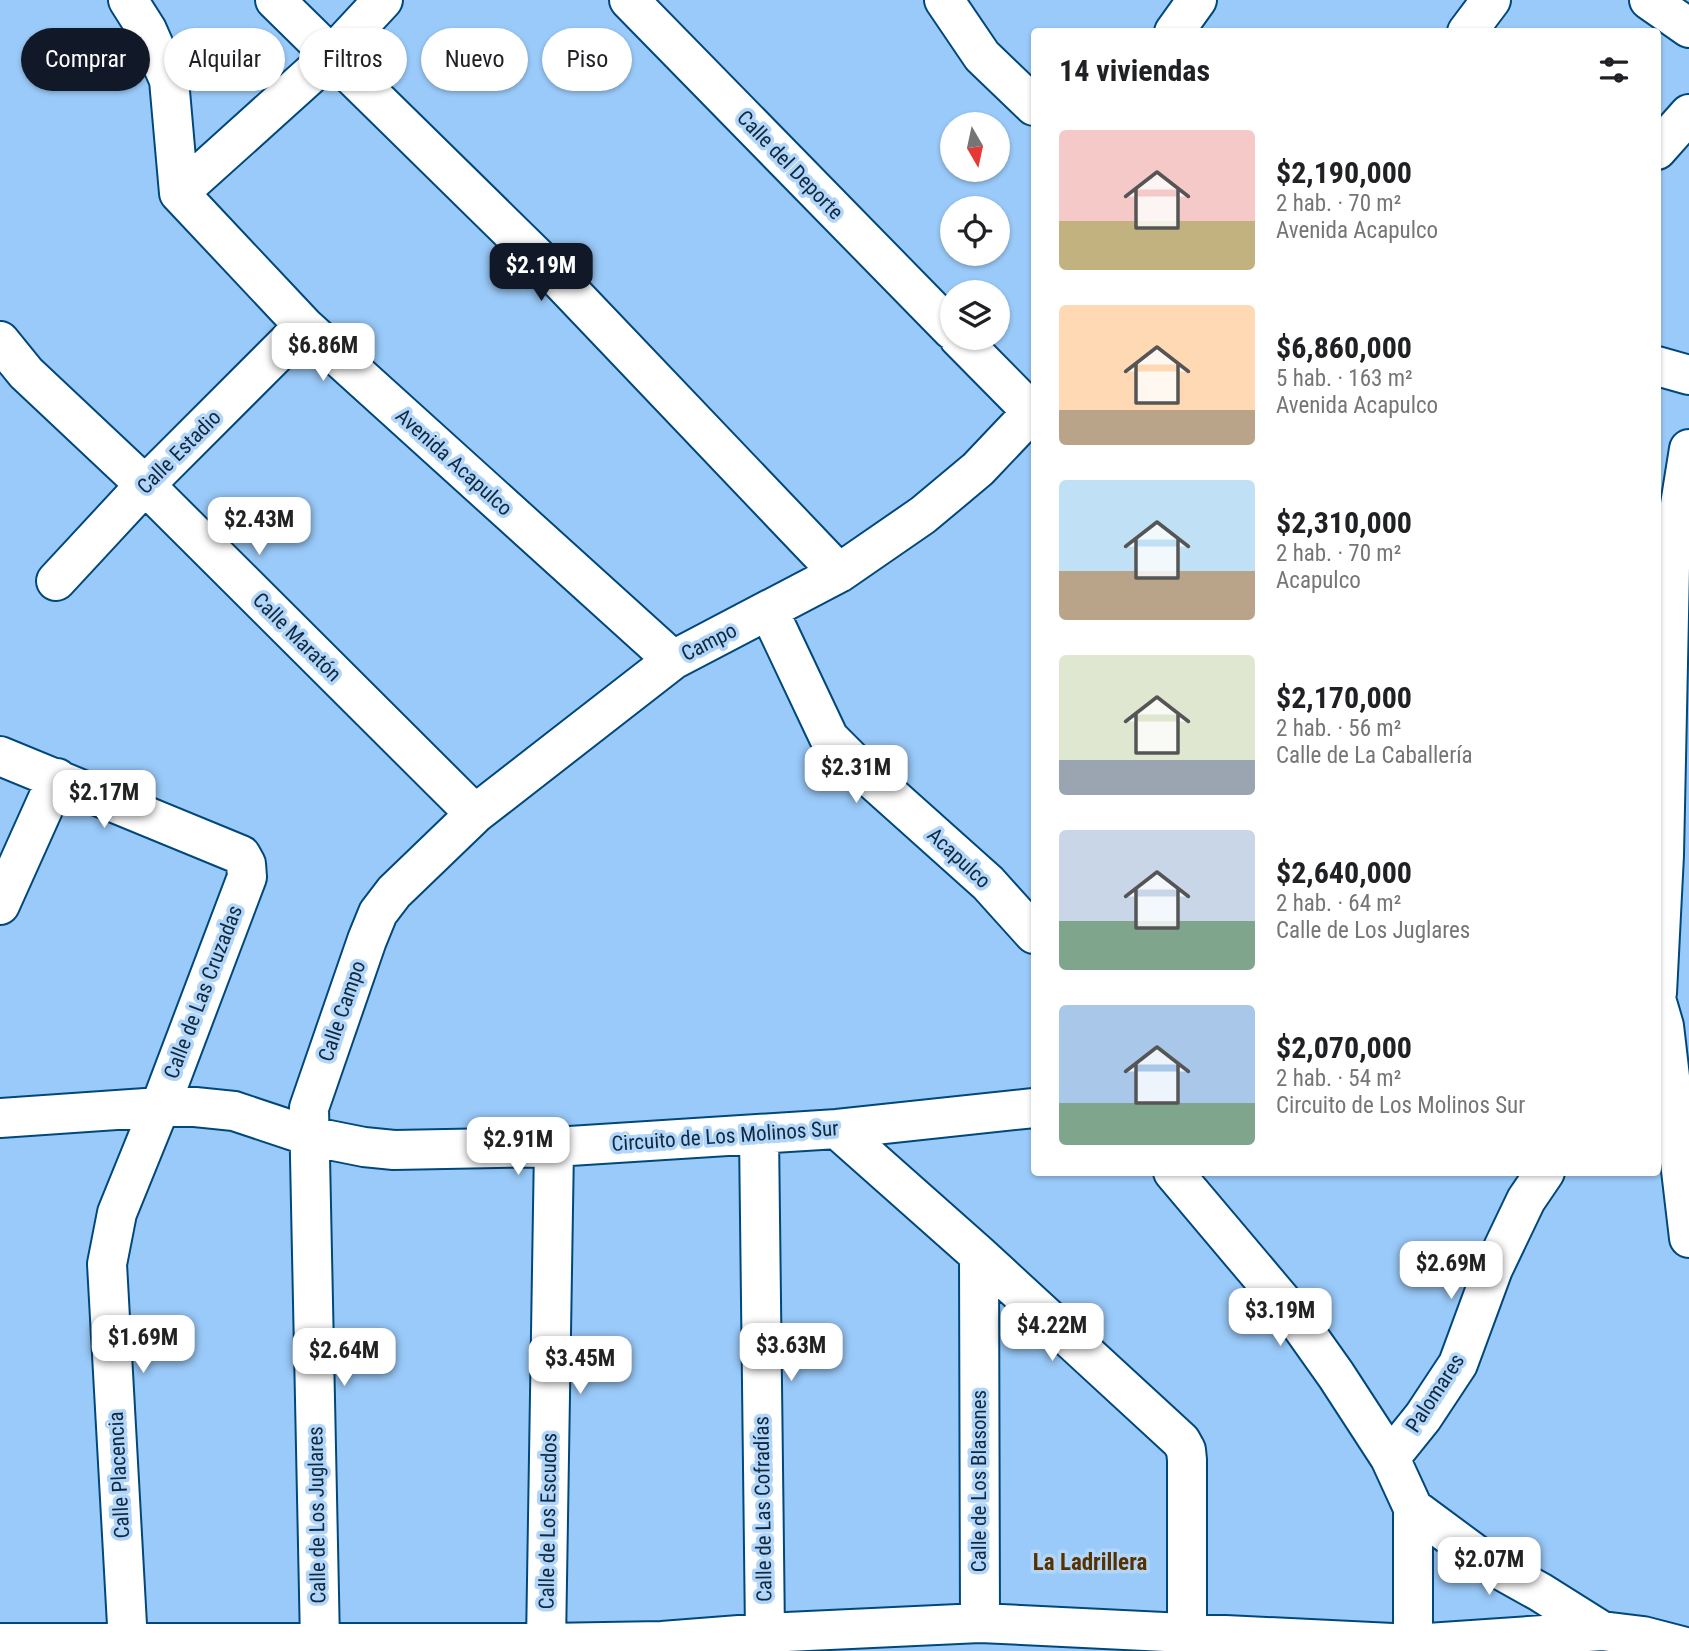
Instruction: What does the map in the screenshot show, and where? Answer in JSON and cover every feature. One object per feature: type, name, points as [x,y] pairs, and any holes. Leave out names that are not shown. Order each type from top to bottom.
[{"type":"street","points":[[128,0],[148,30],[169,80],[179,192]]},
{"type":"street","points":[[275,0],[303,28]]},
{"type":"street","points":[[357,28],[383,0]]},
{"type":"street","name":"Calle del Deporte","points":[[629,0],[940,318]]},
{"type":"street","points":[[944,0],[982,56],[1031,103]]},
{"type":"street","points":[[1177,28],[1196,0]]},
{"type":"street","points":[[1470,28],[1491,0]]},
{"type":"street","points":[[1649,0],[1689,28]]},
{"type":"street","points":[[179,192],[299,85]]},
{"type":"street","points":[[367,91],[554,274],[839,573]]},
{"type":"street","points":[[1661,146],[1689,114]]},
{"type":"street","name":"Avenida Acapulco","points":[[179,192],[304,326],[673,660]]},
{"type":"street","name":"Calle Estadio","points":[[56,581],[145,485],[304,326]]},
{"type":"street","name":"Calle Maratón","points":[[0,341],[26,373],[145,485],[475,814]]},
{"type":"street","points":[[972,350],[1031,409]]},
{"type":"street","points":[[1661,367],[1689,375]]},
{"type":"street","name":"Campo","points":[[394,892],[475,814],[673,660],[839,573],[932,508],[978,469],[1031,413]]},
{"type":"street","points":[[1661,914],[1677,666],[1670,567],[1689,449]]},
{"type":"street","name":"Acapulco","points":[[769,611],[829,738],[988,883],[1031,931]]},
{"type":"street","points":[[0,756],[57,778],[0,905]]},
{"type":"street","name":"Calle de Las Cruzadas","points":[[57,778],[241,855],[246,864],[247,877],[160,1107]]},
{"type":"street","name":"Calle Campo","points":[[309,1136],[309,1108],[366,940],[378,913],[394,892]]},
{"type":"street","points":[[1661,1000],[1689,997]]},
{"type":"street","points":[[1661,1015],[1689,1238]]},
{"type":"street","name":"Calle Placencia","points":[[128,1643],[107,1264],[117,1213],[160,1107]]},
{"type":"street","name":"Circuito de Los Molinos Sur","points":[[0,1118],[195,1107],[234,1111],[309,1136],[394,1150],[554,1147],[836,1129],[1031,1108]]},
{"type":"street","points":[[836,1129],[979,1255],[1181,1441],[1187,1460],[1186,1633]]},
{"type":"street","name":"Calle de Las Cofradías","points":[[759,1134],[765,1633]]},
{"type":"street","name":"Calle de Los Juglares","points":[[309,1136],[320,1642]]},
{"type":"street","name":"Calle de Los Escudos","points":[[546,1643],[554,1147]]},
{"type":"street","points":[[1176,1176],[1292,1313],[1390,1458],[1413,1508],[1413,1644]]},
{"type":"street","name":"Palomares","points":[[1390,1458],[1423,1417],[1458,1364],[1493,1269],[1526,1200],[1542,1176]]},
{"type":"street","name":"Calle de Los Blasones","points":[[979,1255],[980,1623]]},
{"type":"street","points":[[1413,1508],[1486,1562],[1602,1631]]},
{"type":"street","points":[[0,1643],[546,1643],[663,1646],[765,1633],[980,1623],[1413,1644],[1602,1631],[1643,1636],[1689,1648]]},
{"type":"district","name":"La Ladrillera","points":[[1090,1562]]}]
